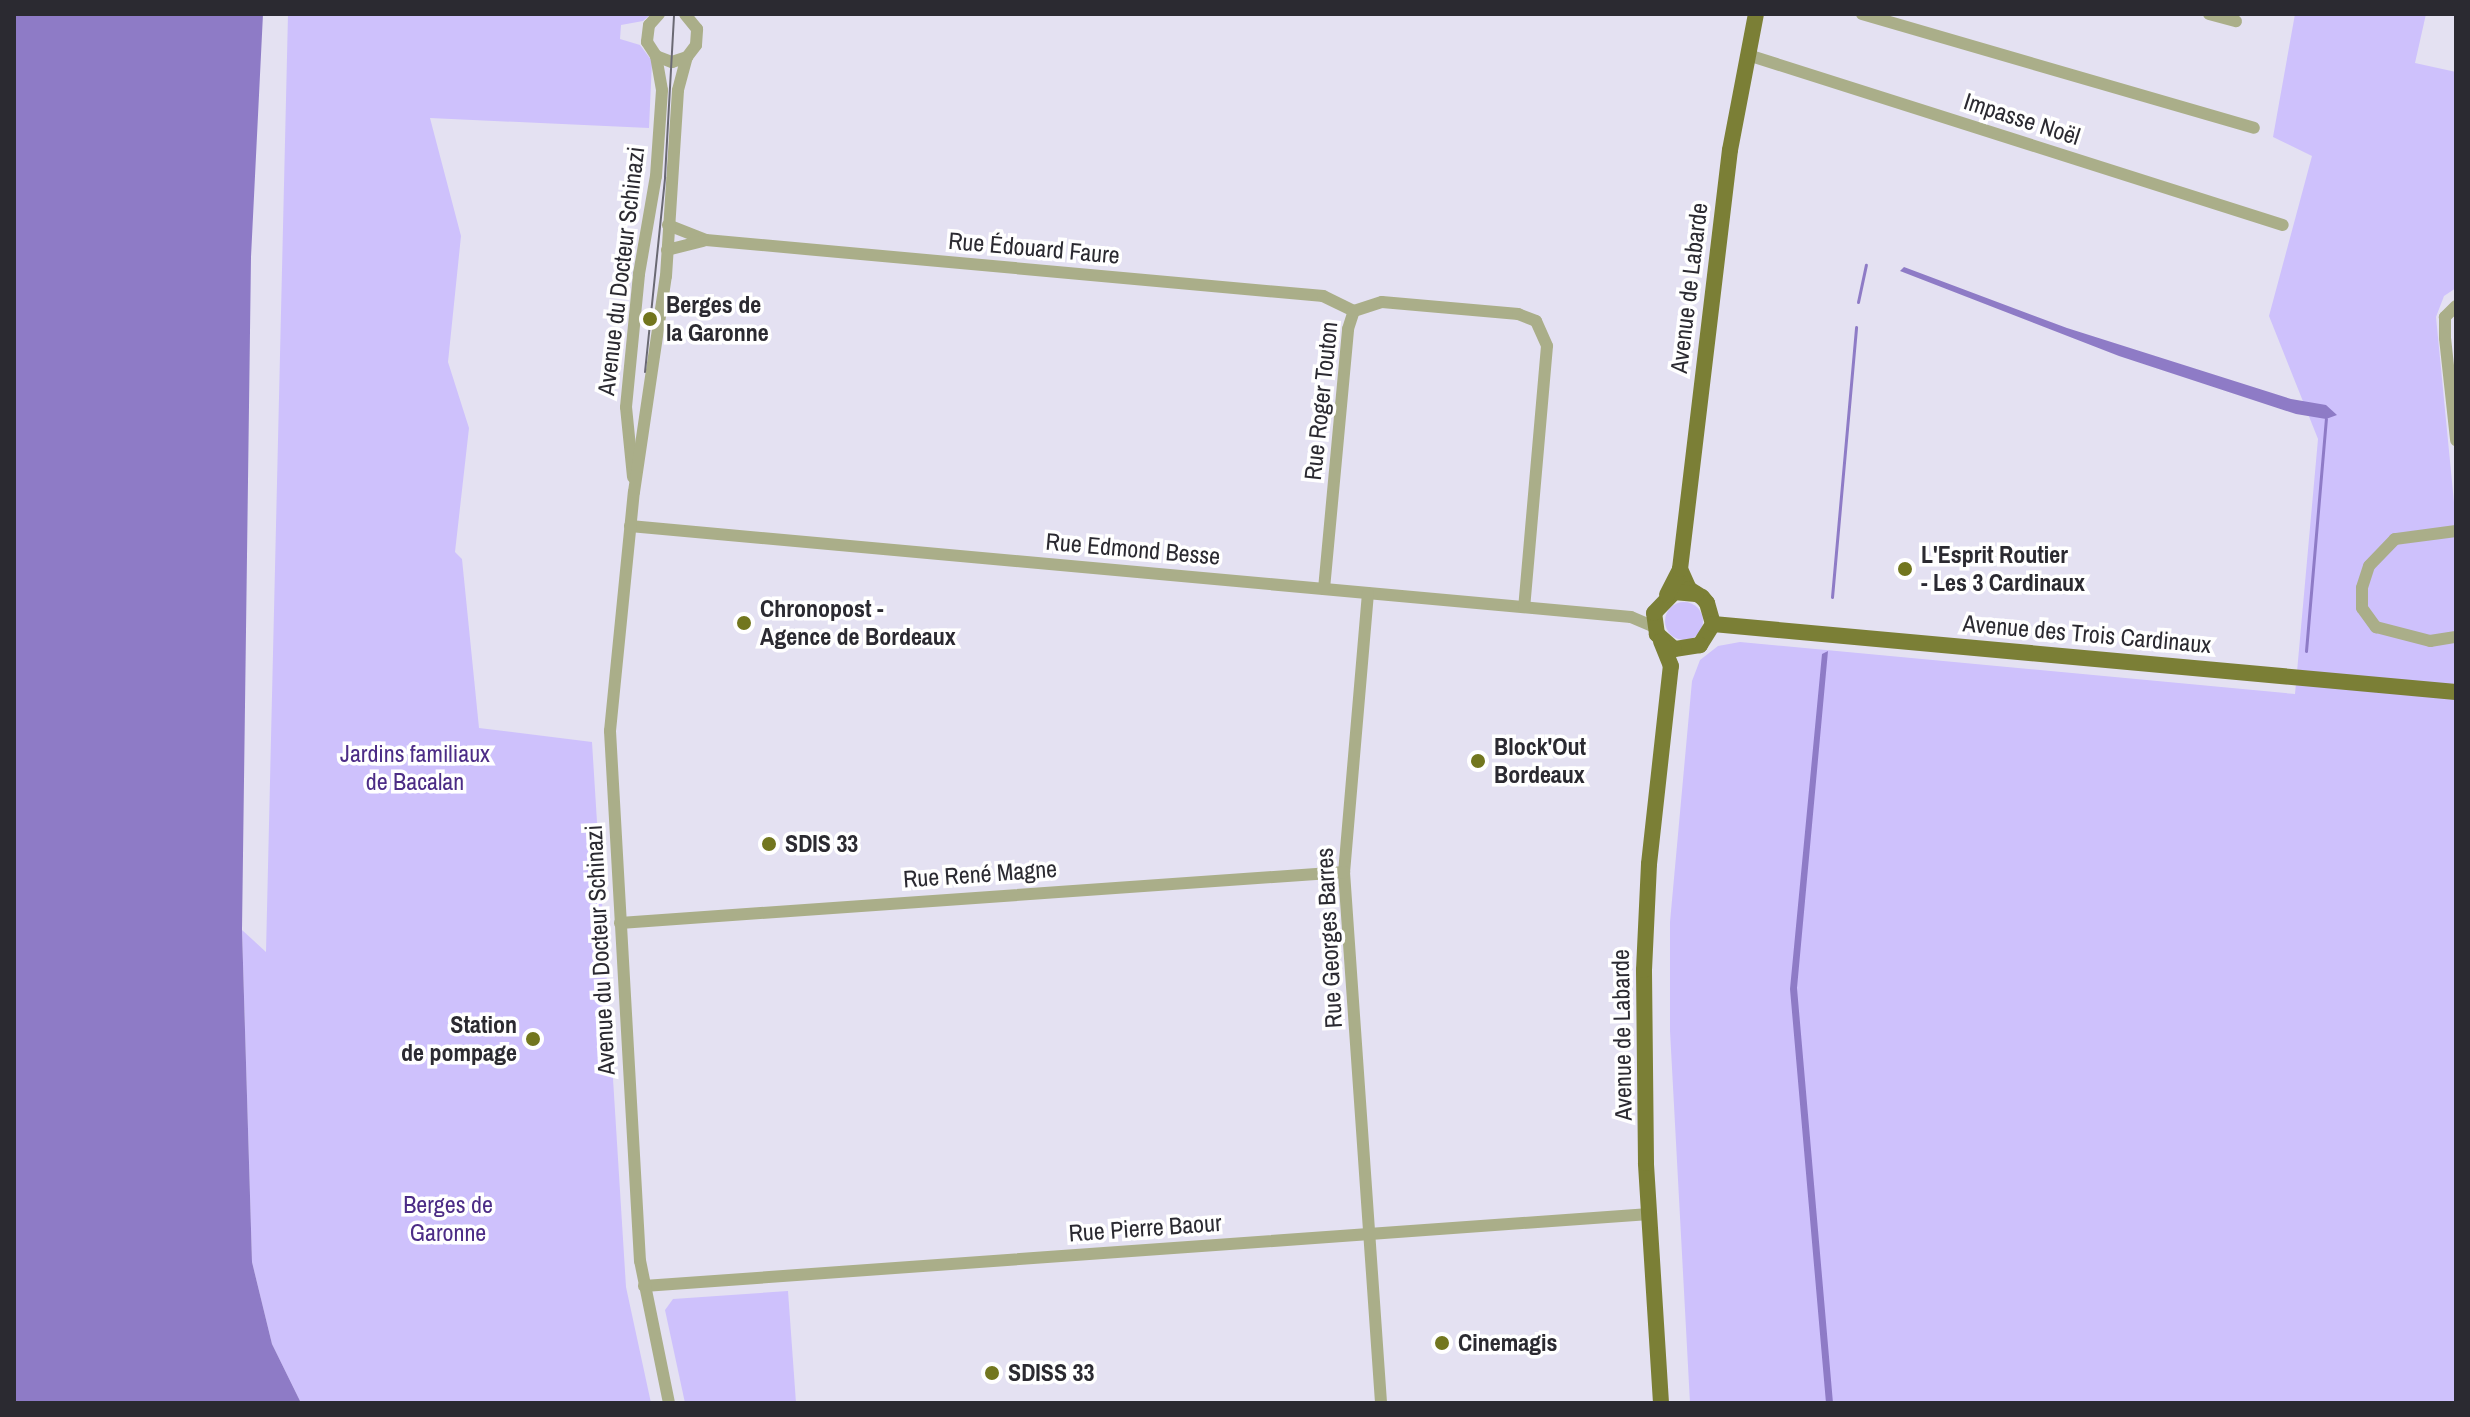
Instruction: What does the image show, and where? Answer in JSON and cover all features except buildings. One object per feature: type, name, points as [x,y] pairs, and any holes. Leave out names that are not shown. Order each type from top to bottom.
[{"type":"main road","name":"Avenue de Labarde","points":[[1662,600],[1680,569],[1730,150],[1756,14]]},
{"type":"main road","points":[[1671,666],[1705,641],[1713,624],[1711,609],[1696,594],[1680,569]]},
{"type":"main road","points":[[1689,650],[1658,634],[1662,600],[1696,594]]},
{"type":"main road","name":"Avenue des Trois Cardinaux","points":[[1713,624],[2456,692]]},
{"type":"main road","name":"Avenue de Labarde","points":[[1658,634],[1671,666],[1644,937],[1649,1214],[1661,1403]]},
{"type":"street","name":"Avenue du Docteur Schinazi","points":[[634,492],[626,407],[657,162],[662,90],[656,56],[647,34],[659,14]]},
{"type":"street","points":[[1862,14],[2254,128]]},
{"type":"street","points":[[2209,14],[2236,21]]},
{"type":"street","name":"Avenue du Docteur Schinazi","points":[[669,1403],[644,1286],[610,731],[634,492],[655,379],[678,90],[687,57],[698,37],[687,15]]},
{"type":"street","name":"Impasse Noël","points":[[1748,55],[2283,225]]},
{"type":"street","points":[[656,56],[672,62],[687,57]]},
{"type":"street","name":"Rue Édouard Faure","points":[[668,225],[706,240],[1323,296],[1354,311]]},
{"type":"street","name":"Rue Édouard Faure","points":[[667,250],[706,240]]},
{"type":"street","name":"Rue Roger Touton","points":[[1324,589],[1348,329],[1354,311],[1382,302],[1518,314],[1542,328],[1547,346],[1524,607]]},
{"type":"street","points":[[2456,306],[2445,317],[2445,338],[2456,440]]},
{"type":"street","name":"Rue Edmond Besse","points":[[630,526],[1631,617],[1658,634]]},
{"type":"street","points":[[2456,531],[2395,539],[2369,566],[2362,588],[2362,608],[2376,627],[2430,641],[2456,637]]},
{"type":"street","name":"Rue Georges Barres","points":[[1368,593],[1344,872],[1381,1403]]},
{"type":"street","name":"Rue Edmond Besse","points":[[1631,617],[1662,600]]},
{"type":"street","name":"Rue René Magne","points":[[620,923],[1344,872]]},
{"type":"street","name":"Rue Pierre Baour","points":[[644,1286],[1649,1214]]},
{"type":"green space","name":"Berges de Garonne","points":[[288,14],[651,14],[643,21],[621,25],[620,39],[640,45],[652,61],[649,128],[430,118],[461,236],[448,362],[469,428],[455,552],[462,559],[479,728],[592,742],[626,1287],[651,1403],[301,1403],[272,1344],[252,1262],[242,930],[266,952]]},
{"type":"green space","points":[[2295,14],[2426,14],[2415,63],[2456,72],[2456,288],[2444,296],[2436,317],[2456,523],[2456,1403],[1690,1403],[1670,1031],[1670,922],[1692,681],[1700,660],[1718,646],[1740,642],[2295,694],[2318,439],[2269,316],[2312,156],[2273,137]]},
{"type":"green space","points":[[1684,602],[1698,607],[1703,621],[1698,635],[1684,640],[1670,635],[1665,621],[1670,607]]},
{"type":"green space","points":[[788,1291],[796,1403],[685,1403],[665,1310],[673,1299]]},
{"type":"shaded area","points":[[14,14],[263,14],[251,257],[242,930],[252,1262],[272,1344],[301,1403],[14,1403]]},
{"type":"shaded area","points":[[1904,267],[2067,328],[2291,399],[2326,405],[2337,415],[2326,419],[2296,414],[2119,356],[1900,271]]},
{"type":"shaded area","points":[[1828,651],[1797,988],[1833,1403],[1826,1403],[1790,989],[1822,654]]},
{"type":"waterway","points":[[1858,302],[1866,265]]},
{"type":"waterway","points":[[1832,597],[1856,327]]},
{"type":"waterway","points":[[2306,651],[2326,419]]},
{"type":"tram line","points":[[645,372],[665,177],[674,14]]},
{"type":"place","name":"Berges de la Garonne","points":[[650,319]]},
{"type":"place","name":"L'Esprit Routier - Les 3 Cardinaux","points":[[1905,569]]},
{"type":"place","name":"Chronopost - Agence de Bordeaux","points":[[744,623]]},
{"type":"place","name":"Block'Out Bordeaux","points":[[1478,761]]},
{"type":"place","name":"SDIS 33","points":[[769,844]]},
{"type":"place","name":"Station de pompage","points":[[533,1039]]},
{"type":"place","name":"Cinemagis","points":[[1442,1343]]},
{"type":"place","name":"SDISS 33","points":[[992,1373]]},
{"type":"park label","name":"Jardins familiaux de Bacalan","points":[[415,768]]}]
